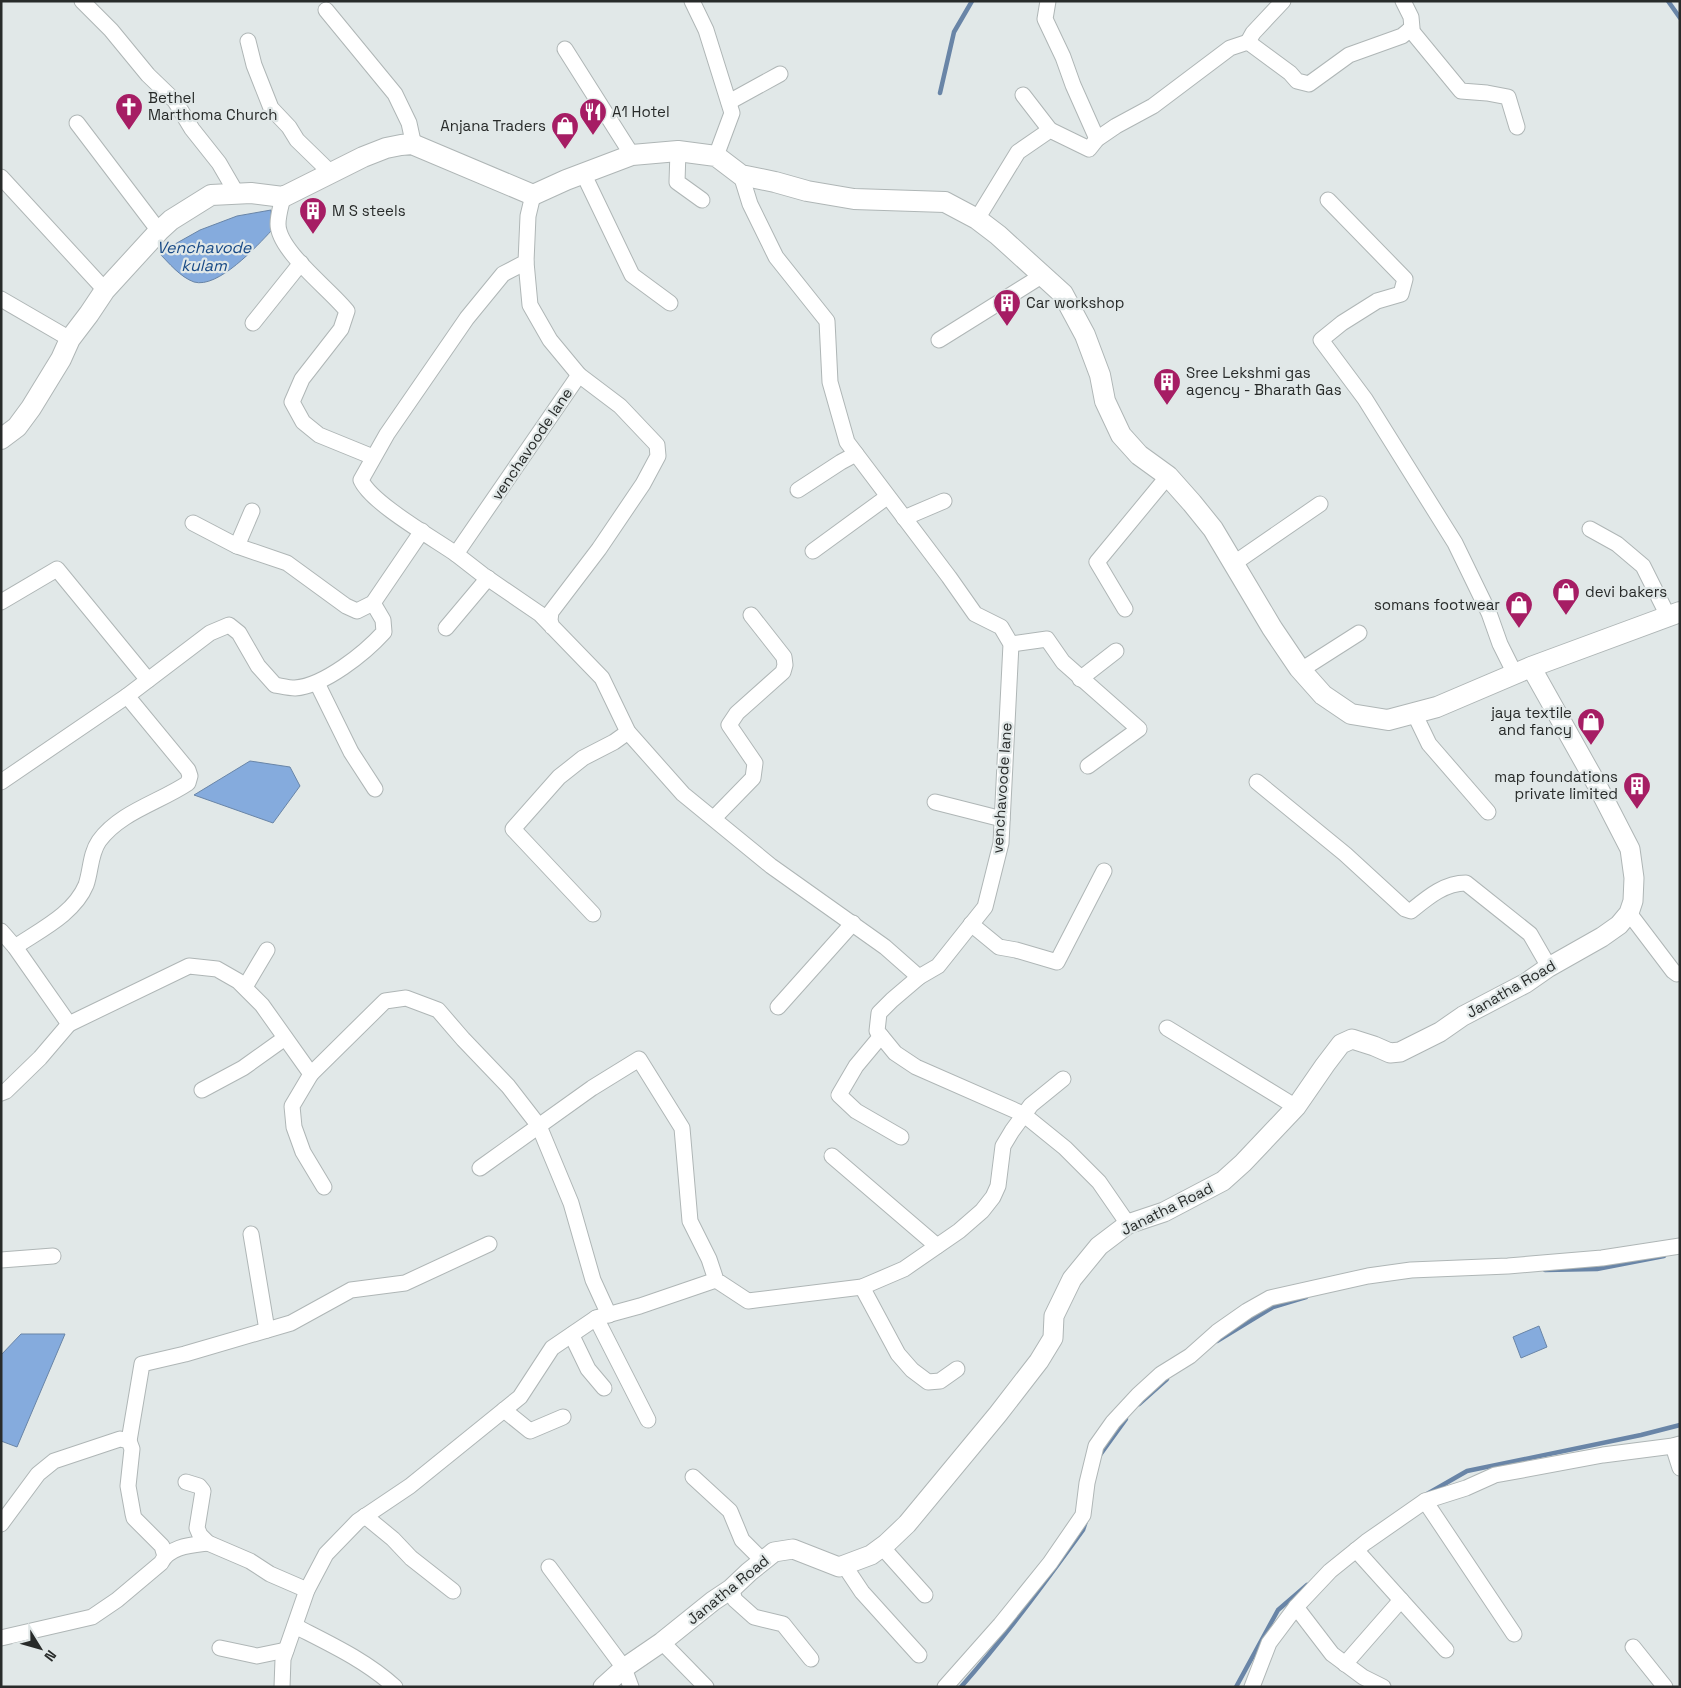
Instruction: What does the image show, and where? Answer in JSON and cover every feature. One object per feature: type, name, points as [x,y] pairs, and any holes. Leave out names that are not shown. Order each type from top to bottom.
[{"type":"main road","points":[[1,439],[17,428],[61,359],[70,338],[90,314],[106,290],[159,231],[179,215],[211,195],[251,193],[283,197],[386,148],[401,145],[414,146],[533,195],[583,173],[632,155],[670,150],[716,156],[742,175],[807,191],[854,199],[945,202],[977,219],[998,235],[1063,294],[1086,335],[1100,375],[1105,401],[1121,435],[1139,455],[1168,476],[1213,528],[1272,628],[1301,670],[1322,696],[1351,714],[1388,720],[1454,701],[1523,670],[1674,614]]},
{"type":"street","points":[[82,1],[110,30],[148,75],[175,101],[192,129],[219,163],[237,194]]},
{"type":"street","points":[[692,1],[706,30],[732,113],[716,156]]},
{"type":"street","points":[[1048,1],[1045,19],[1097,139]]},
{"type":"street","points":[[1023,95],[1050,130],[1088,150],[1097,139],[1116,126],[1153,106],[1230,48],[1248,42],[1283,1]]},
{"type":"street","points":[[1248,42],[1290,73],[1297,81],[1309,84],[1349,55],[1402,36],[1412,28],[1411,16],[1403,1]]},
{"type":"street","points":[[326,10],[394,94],[409,123],[414,146]]},
{"type":"street","points":[[1410,29],[1461,91],[1508,97],[1517,127]]},
{"type":"street","points":[[248,40],[254,65],[271,108],[289,127],[297,140],[331,173]]},
{"type":"street","points":[[565,49],[632,155]]},
{"type":"street","points":[[728,102],[780,74]]},
{"type":"street","points":[[77,123],[159,231]]},
{"type":"street","points":[[977,219],[1018,152],[1050,130]]},
{"type":"street","points":[[678,151],[677,182],[702,200]]},
{"type":"street","points":[[583,173],[632,275],[670,303]]},
{"type":"street","points":[[742,175],[750,204],[776,257],[827,321],[830,382],[847,442],[949,577],[974,614],[1001,627],[1011,644],[1047,639],[1063,662],[1080,679],[1139,729],[1088,766]]},
{"type":"street","points":[[1,177],[106,290]]},
{"type":"street","points":[[533,195],[528,216],[526,262],[530,305],[550,340],[579,374]]},
{"type":"street","points":[[283,197],[278,225],[283,242],[314,278],[347,311],[341,329],[302,379],[292,402],[303,422],[319,435],[373,458]]},
{"type":"street","points":[[1328,200],[1405,279],[1401,294],[1377,301],[1342,322],[1321,340],[1365,399],[1454,543],[1489,612],[1500,644],[1523,670],[1600,791],[1630,849],[1634,878],[1633,901],[1630,913],[1673,971],[1677,974],[1680,973]]},
{"type":"street","points":[[526,262],[503,274],[468,318],[387,434],[360,480],[365,489],[389,510],[456,554],[540,614],[602,678],[628,732],[683,794],[771,866],[853,923],[885,947],[919,977]]},
{"type":"street","points":[[254,322],[301,263]]},
{"type":"street","points":[[939,340],[1043,275]]},
{"type":"street","points":[[1,299],[70,338]]},
{"type":"street","name":"venchavoode lane","points":[[456,554],[579,374],[620,406],[656,445],[658,456],[643,484],[599,549],[551,612],[550,620],[552,626]]},
{"type":"street","points":[[798,490],[856,454]]},
{"type":"street","points":[[1125,609],[1097,562],[1168,476]]},
{"type":"street","points":[[812,551],[887,496]]},
{"type":"street","points":[[904,518],[944,501]]},
{"type":"street","points":[[1233,564],[1320,504]]},
{"type":"street","points":[[237,546],[252,512]]},
{"type":"street","points":[[193,523],[237,546],[287,563],[356,611],[373,604],[422,531]]},
{"type":"street","points":[[1590,529],[1617,544],[1643,566],[1674,614]]},
{"type":"street","points":[[1,602],[57,569],[148,680]]},
{"type":"street","points":[[446,628],[488,578]]},
{"type":"street","points":[[1,782],[127,696],[210,633],[229,625],[239,633],[258,666],[275,686],[295,688],[316,683],[370,647],[384,632],[383,620],[373,604]]},
{"type":"street","points":[[714,818],[753,778],[755,763],[729,725],[737,714],[783,672],[785,665],[784,657],[751,615]]},
{"type":"street","points":[[1301,670],[1359,633]]},
{"type":"street","name":"venchavoode lane","points":[[881,1036],[877,1031],[879,1014],[919,977],[938,966],[985,907],[1001,843],[1011,644]]},
{"type":"street","points":[[1080,679],[1116,651]]},
{"type":"street","points":[[316,683],[351,752],[375,789]]},
{"type":"street","points":[[15,947],[71,907],[81,896],[89,876],[94,851],[98,842],[111,828],[126,817],[188,783],[190,776],[188,770],[127,696]]},
{"type":"street","points":[[1414,713],[1429,744],[1488,812]]},
{"type":"street","points":[[593,914],[513,829],[565,772],[582,758],[614,742],[628,732]]},
{"type":"street","points":[[1257,782],[1345,854],[1405,909],[1411,911],[1439,890],[1457,883],[1466,883],[1530,934],[1549,967]]},
{"type":"street","points":[[936,802],[1002,819]]},
{"type":"street","points":[[971,924],[998,947],[1016,950],[1057,962],[1104,872]]},
{"type":"street","name":"Janatha Road","points":[[603,1687],[624,1668],[662,1642],[713,1601],[731,1590],[774,1552],[793,1549],[840,1567],[871,1555],[882,1547],[907,1524],[998,1414],[1039,1360],[1053,1338],[1054,1316],[1072,1279],[1099,1246],[1128,1224],[1164,1212],[1224,1181],[1243,1164],[1296,1107],[1324,1064],[1341,1044],[1352,1039],[1390,1053],[1400,1052],[1440,1032],[1463,1016],[1526,983],[1549,967],[1602,937],[1619,925],[1630,913]]},
{"type":"street","points":[[778,1007],[853,923]]},
{"type":"street","points":[[1,932],[15,947],[69,1024]]},
{"type":"street","points":[[245,987],[268,950]]},
{"type":"street","points":[[1,1093],[6,1091],[40,1058],[69,1024],[189,966],[217,969],[245,987],[262,1004],[311,1074]]},
{"type":"street","points":[[324,1187],[303,1152],[294,1127],[292,1106],[311,1074],[385,1001],[406,998],[438,1010],[462,1039],[508,1086],[539,1126],[571,1204],[602,1316],[648,1420]]},
{"type":"street","points":[[1167,1028],[1296,1107]]},
{"type":"street","points":[[901,1137],[856,1111],[839,1095],[856,1066],[881,1036],[895,1053],[916,1067],[1023,1114],[1065,1148],[1099,1182],[1128,1224]]},
{"type":"street","points":[[202,1090],[243,1068],[285,1038]]},
{"type":"street","points":[[480,1168],[592,1088],[639,1059],[682,1128],[690,1221],[716,1280],[748,1301],[862,1287],[904,1269],[982,1211],[993,1197],[998,1186],[1003,1146],[1023,1114],[1031,1105],[1063,1079]]},
{"type":"street","points":[[832,1156],[937,1246]]},
{"type":"street","points":[[251,1234],[267,1330]]},
{"type":"street","points":[[1,1638],[92,1617],[117,1600],[161,1563],[164,1556],[162,1546],[134,1518],[128,1486],[132,1449],[129,1441],[142,1364],[185,1354],[291,1323],[351,1290],[405,1283],[489,1244]]},
{"type":"street","points":[[945,1687],[1000,1625],[1050,1562],[1083,1515],[1096,1446],[1113,1422],[1138,1394],[1161,1374],[1190,1356],[1217,1332],[1247,1311],[1270,1298],[1368,1276],[1411,1270],[1508,1266],[1602,1258],[1680,1246]]},
{"type":"street","points":[[1,1260],[53,1256]]},
{"type":"street","points":[[282,1687],[283,1659],[306,1590],[326,1554],[358,1521],[410,1486],[520,1397],[552,1348],[602,1316],[640,1306],[716,1280]]},
{"type":"street","points":[[862,1287],[898,1354],[912,1370],[928,1382],[940,1381],[957,1369]]},
{"type":"street","points":[[573,1334],[573,1338],[588,1369],[604,1388]]},
{"type":"street","points":[[504,1410],[530,1431],[563,1418]]},
{"type":"street","points":[[1,1524],[38,1474],[54,1461],[120,1438],[129,1441]]},
{"type":"street","points":[[1252,1687],[1269,1643],[1296,1607],[1330,1571],[1425,1501],[1466,1488],[1495,1474],[1603,1455],[1676,1445],[1680,1468]]},
{"type":"street","points":[[693,1477],[730,1512],[742,1540],[763,1561]]},
{"type":"street","points":[[186,1482],[199,1486],[203,1491],[197,1528],[200,1535],[208,1543],[250,1561],[270,1574],[306,1590]]},
{"type":"street","points":[[1425,1501],[1514,1634]]},
{"type":"street","points":[[365,1516],[411,1558],[453,1591]]},
{"type":"street","points":[[164,1556],[186,1545],[208,1543]]},
{"type":"street","points":[[882,1547],[925,1595]]},
{"type":"street","points":[[1356,1550],[1446,1650]]},
{"type":"street","points":[[844,1565],[862,1592],[920,1656]]},
{"type":"street","points":[[549,1567],[624,1668],[631,1687]]},
{"type":"street","points":[[731,1590],[735,1600],[754,1617],[783,1624],[811,1659]]},
{"type":"street","points":[[1345,1664],[1401,1600]]},
{"type":"street","points":[[1296,1607],[1332,1654],[1362,1677],[1383,1687]]},
{"type":"street","points":[[295,1626],[345,1651],[378,1672],[395,1687]]},
{"type":"street","points":[[662,1642],[706,1687]]},
{"type":"street","points":[[1633,1647],[1665,1687]]},
{"type":"street","points":[[220,1648],[257,1656],[286,1650]]},
{"type":"water","name":"Venchavode kulam","points":[[271,210],[272,230],[236,265],[214,279],[204,282],[189,280],[159,253],[200,230],[237,216]]},
{"type":"water","points":[[250,761],[290,767],[300,786],[273,823],[194,795]]},
{"type":"water","points":[[1539,1326],[1547,1347],[1521,1358],[1513,1337]]},
{"type":"water","points":[[21,1334],[65,1334],[17,1447],[1,1441],[1,1355]]},
{"type":"waterway","points":[[940,93],[954,32],[972,1]]},
{"type":"waterway","points":[[1668,1],[1680,18]]},
{"type":"waterway","points":[[1545,1270],[1597,1269],[1664,1256]]},
{"type":"waterway","points":[[1217,1341],[1273,1307],[1306,1297]]},
{"type":"waterway","points":[[1139,1404],[1167,1379]]},
{"type":"waterway","points":[[1100,1455],[1126,1419]]},
{"type":"waterway","points":[[1427,1494],[1467,1471],[1641,1435],[1680,1425]]},
{"type":"waterway","points":[[961,1687],[1039,1590],[1083,1530],[1086,1521]]},
{"type":"waterway","points":[[1236,1687],[1278,1610],[1307,1585]]},
{"type":"place","name":"Bethel Marthoma Church","points":[[129,131]]},
{"type":"place","name":"A1 Hotel","points":[[593,136]]},
{"type":"place","name":"Anjana Traders","points":[[565,150]]},
{"type":"place","name":"M S steels","points":[[313,235]]},
{"type":"place","name":"Car workshop","points":[[1007,327]]},
{"type":"place","name":"Sree Lekshmi gas agency - Bharath Gas","points":[[1167,406]]},
{"type":"place","name":"devi bakers","points":[[1566,616]]},
{"type":"place","name":"somans footwear","points":[[1519,629]]},
{"type":"place","name":"jaya textile and fancy","points":[[1591,746]]},
{"type":"place","name":"map foundations private limited","points":[[1637,810]]}]
